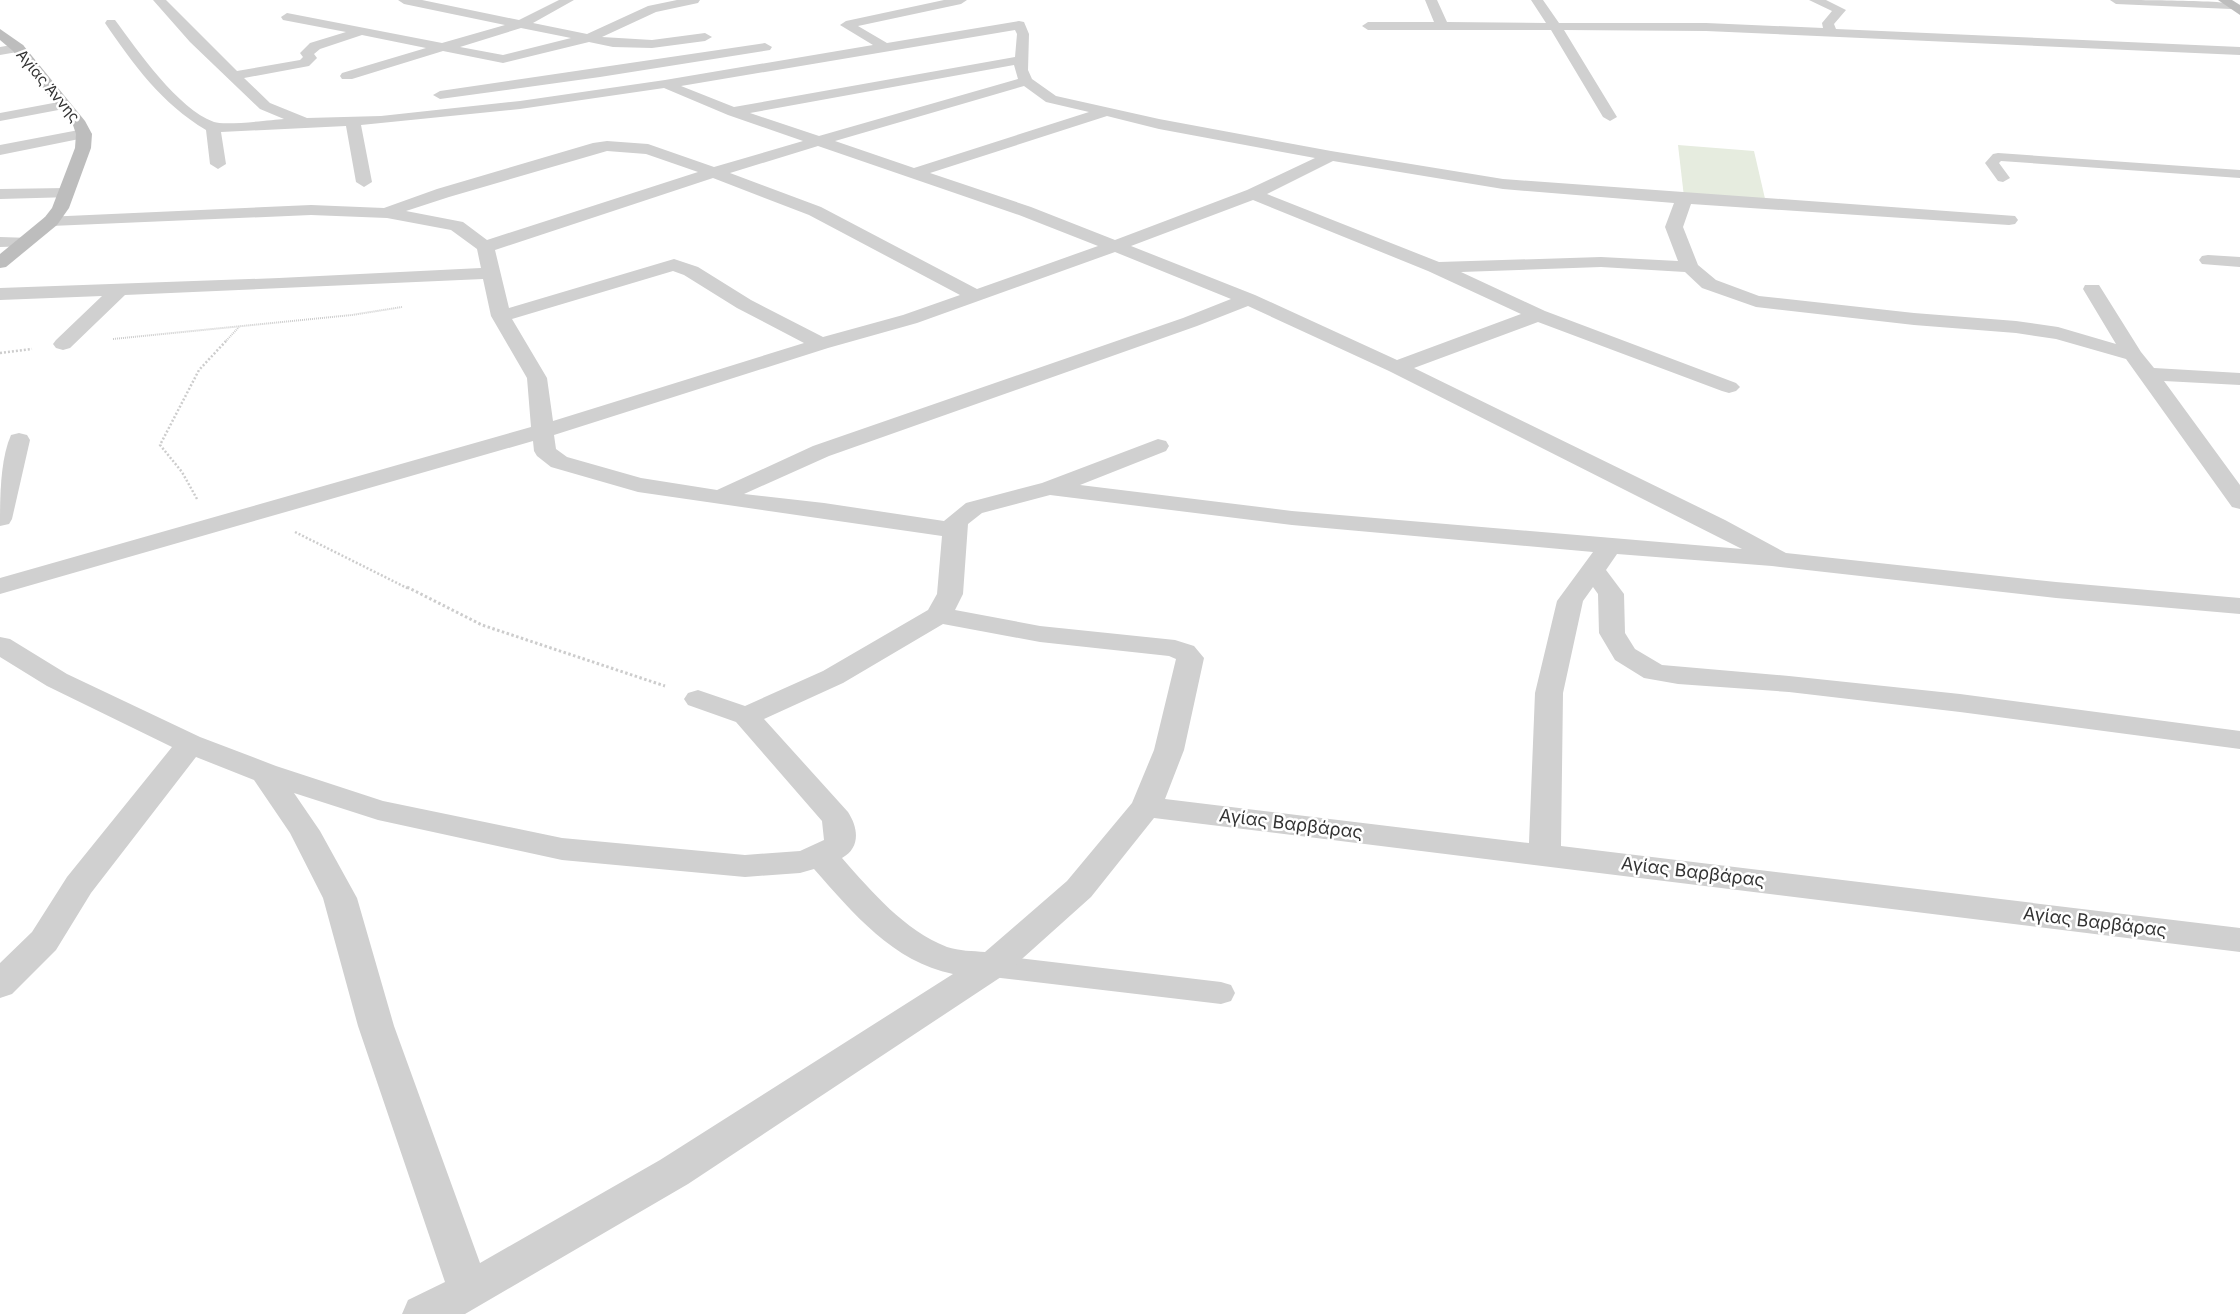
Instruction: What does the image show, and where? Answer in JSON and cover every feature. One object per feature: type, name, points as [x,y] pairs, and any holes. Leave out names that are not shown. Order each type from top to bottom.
[{"type":"street","points":[[159,0],[195,39],[265,106],[304,123]]},
{"type":"street","points":[[404,0],[630,45],[704,36]]},
{"type":"street","points":[[346,76],[521,24],[568,0]]},
{"type":"street","points":[[287,17],[503,59],[589,38],[638,14],[694,0]]},
{"type":"street","points":[[885,47],[846,25],[961,0]]},
{"type":"street","points":[[1431,0],[1442,26]]},
{"type":"street","points":[[1537,0],[1555,26],[1610,117]]},
{"type":"street","points":[[1815,0],[1840,10],[1828,23],[1830,32]]},
{"type":"street","points":[[2116,0],[2232,6]]},
{"type":"street","points":[[676,4],[704,36],[733,52]]},
{"type":"street","points":[[112,22],[132,54],[167,92],[196,119],[213,128],[353,122],[431,105],[447,94],[600,73],[765,47]]},
{"type":"street","points":[[390,105],[520,105],[665,84],[1019,25],[1022,34],[1021,70],[1026,81],[1051,99],[1106,112],[1331,156],[1503,184],[1684,199],[2009,220]]},
{"type":"street","points":[[1368,26],[1697,27],[1830,32],[2020,43],[2240,51]]},
{"type":"street","points":[[234,76],[283,69],[304,63],[310,58],[307,53],[315,46],[361,32]]},
{"type":"street","name":"Αγίας Άννης","points":[[0,33],[18,48],[80,124],[84,134],[83,148],[66,193],[52,221],[0,263]]},
{"type":"street","points":[[0,51],[18,48]]},
{"type":"street","points":[[733,112],[1021,60]]},
{"type":"street","points":[[600,73],[598,78],[603,83],[624,90]]},
{"type":"street","points":[[485,247],[572,217],[817,140],[1026,81]]},
{"type":"street","points":[[665,84],[733,112],[1025,211],[1248,299],[1396,367],[1716,525],[1780,560]]},
{"type":"street","points":[[0,117],[64,106]]},
{"type":"street","points":[[914,173],[1106,112]]},
{"type":"street","points":[[353,122],[364,182]]},
{"type":"street","points":[[213,128],[218,164]]},
{"type":"street","points":[[0,150],[84,134]]},
{"type":"street","points":[[387,213],[482,181],[592,148],[608,146],[648,149],[781,197],[815,212],[976,296]]},
{"type":"street","points":[[0,586],[543,432],[820,344],[910,319],[1115,246],[1253,194],[1331,156]]},
{"type":"street","points":[[0,194],[66,193]]},
{"type":"street","points":[[1253,194],[1435,267],[1538,315],[1729,387]]},
{"type":"street","points":[[1684,199],[1674,227],[1690,267],[1709,284],[1756,301],[1914,319],[2016,327],[2058,334],[2133,354]]},
{"type":"street","points":[[52,221],[311,210],[387,213],[458,226],[485,247],[501,316],[537,378],[545,452],[559,462],[638,485],[954,530]]},
{"type":"street","points":[[0,242],[25,242]]},
{"type":"street","points":[[2208,260],[2240,262]]},
{"type":"street","points":[[1435,267],[1601,262],[1690,267]]},
{"type":"street","points":[[501,316],[674,265],[691,271],[744,304],[820,344]]},
{"type":"street","points":[[0,294],[118,291],[490,273]]},
{"type":"street","points":[[2092,289],[2133,354],[2232,478],[2240,502]]},
{"type":"street","points":[[63,344],[118,291]]},
{"type":"street","points":[[721,498],[737,488],[821,451],[1190,322],[1248,299]]},
{"type":"street","points":[[1396,367],[1538,315]]},
{"type":"street","points":[[2148,374],[2240,380]]},
{"type":"street","points":[[0,519],[19,440]]},
{"type":"street","points":[[746,716],[833,678],[939,615],[950,594],[956,520],[974,508],[1050,488],[1158,446]]},
{"type":"street","points":[[1050,488],[1292,518],[1780,560],[2056,590],[2240,606]]},
{"type":"street","points":[[1545,854],[1549,693],[1570,601],[1610,546]]},
{"type":"street","points":[[1593,570],[1611,594],[1612,633],[1625,654],[1654,672],[1678,676],[1789,684],[1960,703],[2240,740]]},
{"type":"street","points":[[423,1314],[469,1291],[674,1172],[992,966],[1079,889],[1146,807],[1169,750],[1190,658],[1184,652],[1175,648],[990,626],[939,615]]},
{"type":"street","points":[[0,645],[57,680],[190,744],[264,773],[378,810],[562,849],[745,866],[800,862],[821,856],[840,846],[837,820],[746,716],[698,699]]},
{"type":"street","points":[[0,985],[44,941],[79,885],[190,744]]},
{"type":"street","points":[[264,773],[304,832],[340,898],[376,1026],[469,1291]]},
{"type":"street","name":"Αγίας Βαρβάρας","points":[[1146,807],[1545,854],[2236,945]]},
{"type":"street","points":[[821,856],[862,902],[908,941],[937,957],[992,966]]},
{"type":"lane","points":[[2003,178],[1992,163],[1998,157],[2240,174]]},
{"type":"lane","points":[[992,966],[1221,993]]},
{"type":"path","points":[[63,344],[352,315],[409,306]]},
{"type":"path","points":[[207,526],[196,497],[182,472],[160,445],[199,370],[240,327]]},
{"type":"path","points":[[266,511],[275,523],[482,625],[639,675],[698,699]]},
{"type":"shaded area","points":[[1678,145],[1754,151],[1766,203],[1684,197]]}]
